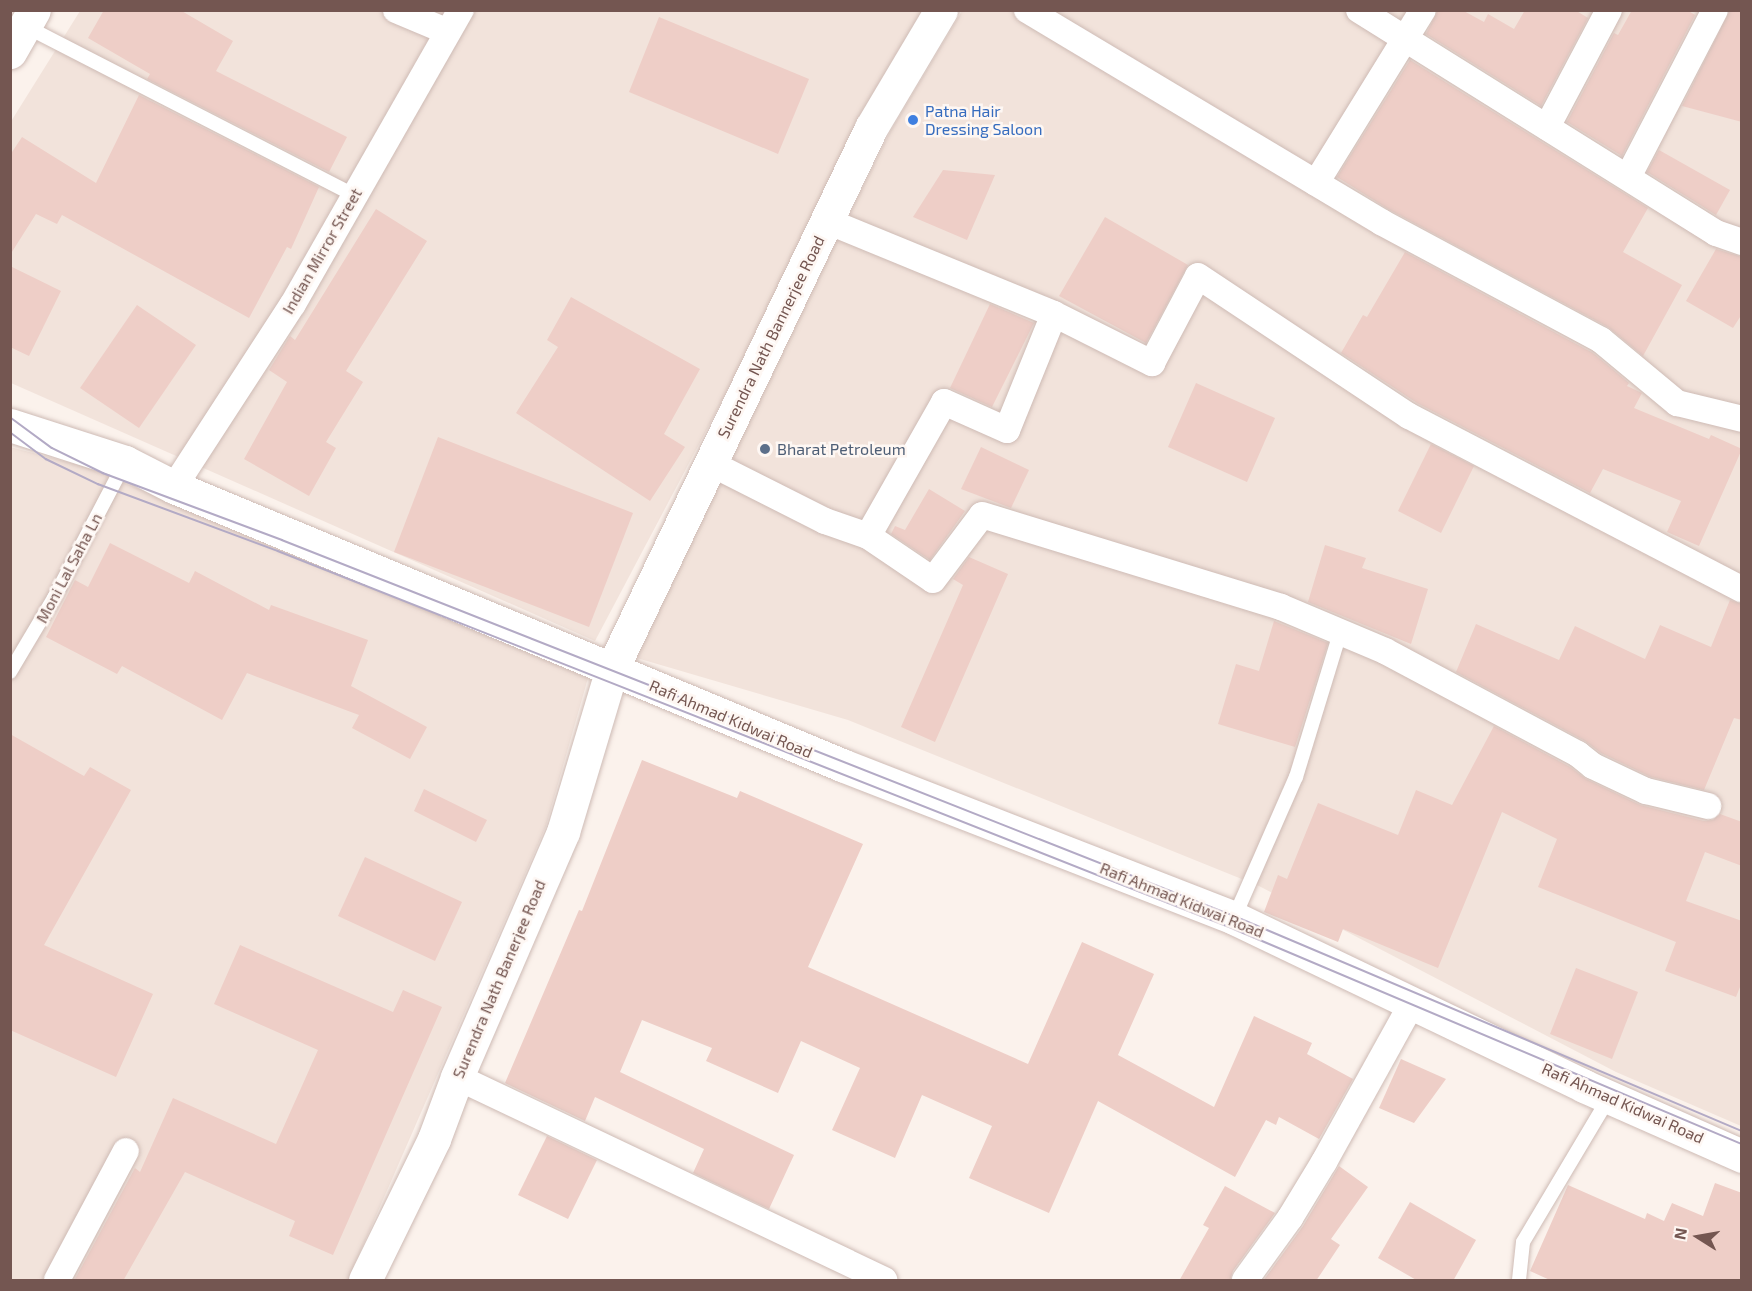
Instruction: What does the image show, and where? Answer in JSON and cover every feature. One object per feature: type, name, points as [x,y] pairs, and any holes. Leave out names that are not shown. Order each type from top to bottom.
[{"type":"main road","name":"Surendra Nath Bannerjee Road","points":[[612,669],[871,128],[941,10]]},
{"type":"main road","name":"Rafi Ahmad Kidwai Road","points":[[10,424],[125,462],[174,487],[842,765],[1234,918],[1609,1098],[1742,1156]]},
{"type":"main road","name":"Surendra Nath Banerjee Road","points":[[365,1281],[434,1139],[457,1077],[563,832],[612,669]]},
{"type":"street","points":[[396,10],[455,21]]},
{"type":"street","points":[[1027,10],[1381,222],[1601,340],[1677,404],[1742,419]]},
{"type":"street","points":[[1359,10],[1716,233],[1742,242]]},
{"type":"street","points":[[1316,183],[1422,10]]},
{"type":"street","points":[[1547,127],[1609,10]]},
{"type":"street","points":[[1628,177],[1715,10]]},
{"type":"street","name":"Indian Mirror Street","points":[[174,487],[293,304],[455,21]]},
{"type":"street","points":[[827,221],[1054,314],[1152,363],[1198,276],[1409,416],[1742,589]]},
{"type":"street","points":[[868,536],[944,402],[1007,430],[1054,314]]},
{"type":"street","points":[[710,463],[825,521],[868,536],[933,580],[982,515],[1281,607],[1341,630],[1385,651],[1578,754],[1604,771],[1646,791],[1708,806]]},
{"type":"street","points":[[1245,1281],[1290,1218],[1324,1162],[1412,1003]]},
{"type":"street","points":[[457,1077],[884,1281]]},
{"type":"street","points":[[57,1281],[126,1150]]},
{"type":"lane","points":[[23,30],[354,195]]},
{"type":"lane","name":"Moni Lal Saha Ln","points":[[10,672],[54,598],[125,462]]},
{"type":"lane","points":[[1234,918],[1296,777],[1341,630]]},
{"type":"lane","points":[[1519,1281],[1523,1242],[1609,1098]]},
{"type":"shaded area","points":[[80,11],[928,11],[595,641],[11,383],[10,123]]},
{"type":"shaded area","points":[[962,11],[1741,11],[1741,1126],[1616,1072],[1259,886],[848,720],[630,656],[890,132]]},
{"type":"shaded area","points":[[10,447],[87,467],[588,678],[546,826],[348,1280],[11,1280]]},
{"type":"building","points":[[104,10],[180,10],[233,41],[216,71],[347,137],[329,172],[147,79],[150,74],[88,38]]},
{"type":"building","points":[[1438,10],[1462,10],[1484,22],[1488,14],[1514,29],[1525,10],[1575,10],[1588,18],[1541,106],[1426,34]]},
{"type":"building","points":[[1632,10],[1687,10],[1695,15],[1622,156],[1567,122],[1614,33],[1618,35]]},
{"type":"building","points":[[1730,10],[1742,10],[1742,122],[1682,106]]},
{"type":"building","points":[[659,17],[809,79],[778,154],[629,92]]},
{"type":"building","points":[[1410,60],[1648,208],[1623,252],[1682,285],[1643,356],[1608,327],[1388,209],[1337,177]]},
{"type":"building","points":[[139,95],[319,187],[291,249],[287,247],[249,318],[62,215],[57,224],[36,214],[10,255],[10,155],[22,137],[96,183]]},
{"type":"building","points":[[1659,150],[1730,190],[1716,215],[1647,172]]},
{"type":"building","points":[[943,170],[995,175],[967,240],[913,217]]},
{"type":"building","points":[[376,209],[427,241],[346,371],[363,382],[326,442],[336,448],[309,496],[244,459],[287,382],[269,370],[290,336],[295,340]]},
{"type":"building","points":[[1105,217],[1188,265],[1146,343],[1059,296]]},
{"type":"building","points":[[1716,249],[1742,257],[1742,314],[1733,328],[1686,301]]},
{"type":"building","points":[[1405,252],[1593,353],[1629,383],[1627,386],[1642,393],[1634,408],[1709,439],[1711,435],[1742,449],[1699,546],[1667,532],[1681,501],[1603,469],[1590,493],[1417,403],[1341,353],[1363,315],[1367,317]]},
{"type":"building","points":[[10,266],[61,291],[29,356],[10,347]]},
{"type":"building","points":[[571,297],[700,369],[664,434],[685,447],[650,501],[516,413],[558,347],[547,340]]},
{"type":"building","points":[[990,304],[1034,323],[992,407],[950,388]]},
{"type":"building","points":[[137,305],[196,345],[139,428],[80,388]]},
{"type":"building","points":[[1196,383],[1275,418],[1247,482],[1168,447]]},
{"type":"building","points":[[438,437],[633,513],[589,627],[394,552]]},
{"type":"building","points":[[1431,444],[1474,466],[1441,533],[1398,511]]},
{"type":"building","points":[[981,447],[1029,470],[1011,508],[961,489]]},
{"type":"building","points":[[929,489],[965,511],[930,560],[891,534],[895,526],[905,530]]},
{"type":"building","points":[[110,543],[189,583],[195,571],[269,610],[271,605],[368,640],[351,686],[427,727],[410,759],[352,728],[359,715],[247,673],[222,720],[122,666],[117,674],[46,637],[75,580],[88,587]]},
{"type":"building","points":[[1325,545],[1366,558],[1362,568],[1428,589],[1411,644],[1308,602]]},
{"type":"building","points":[[969,557],[1008,574],[935,742],[901,727],[963,585],[953,579]]},
{"type":"building","points":[[1730,600],[1742,604],[1742,720],[1734,718],[1704,790],[1651,777],[1601,753],[1585,741],[1456,672],[1476,624],[1559,660],[1575,626],[1645,659],[1660,625],[1711,647]]},
{"type":"building","points":[[1274,621],[1328,643],[1295,747],[1218,724],[1236,664],[1259,671]]},
{"type":"building","points":[[1494,726],[1570,767],[1586,779],[1640,805],[1704,821],[1713,820],[1720,814],[1742,822],[1742,866],[1705,852],[1686,901],[1742,921],[1742,982],[1736,997],[1665,971],[1676,942],[1538,887],[1557,839],[1502,812],[1438,968],[1343,929],[1338,942],[1264,912],[1278,875],[1287,879],[1318,803],[1398,835],[1416,790],[1452,805]]},
{"type":"building","points":[[10,734],[84,776],[90,767],[131,790],[44,945],[153,994],[116,1077],[10,1030]]},
{"type":"building","points":[[642,760],[737,798],[740,791],[863,844],[808,967],[1028,1064],[1082,942],[1154,974],[1118,1055],[1214,1107],[1254,1016],[1312,1043],[1307,1054],[1353,1079],[1319,1139],[1279,1117],[1276,1125],[1266,1120],[1235,1177],[1098,1101],[1049,1213],[969,1178],[992,1126],[922,1095],[895,1158],[832,1130],[860,1068],[801,1041],[778,1093],[706,1061],[712,1048],[642,1020],[620,1072],[794,1155],[769,1209],[693,1173],[704,1149],[595,1097],[585,1121],[505,1083],[579,910],[582,911]]},
{"type":"building","points":[[424,789],[487,820],[476,842],[414,811]]},
{"type":"building","points":[[365,857],[462,902],[435,961],[338,916]]},
{"type":"building","points":[[240,945],[393,1012],[403,990],[442,1007],[333,1255],[289,1236],[295,1221],[185,1172],[123,1281],[74,1281],[135,1168],[140,1172],[173,1098],[276,1144],[318,1050],[214,1004]]},
{"type":"building","points":[[1576,968],[1638,992],[1612,1059],[1550,1034]]},
{"type":"building","points":[[1401,1059],[1446,1079],[1414,1123],[1379,1108]]},
{"type":"building","points":[[547,1136],[597,1160],[568,1219],[518,1195]]},
{"type":"building","points":[[1339,1166],[1368,1187],[1331,1239],[1340,1245],[1316,1281],[1263,1281],[1303,1226]]},
{"type":"building","points":[[1715,1183],[1742,1193],[1742,1281],[1552,1281],[1530,1271],[1568,1185],[1645,1219],[1647,1213],[1664,1221],[1672,1203],[1703,1216]]},
{"type":"building","points":[[1225,1186],[1275,1213],[1233,1271],[1230,1281],[1179,1281],[1209,1228],[1203,1225]]},
{"type":"building","points":[[1410,1202],[1476,1240],[1453,1281],[1418,1281],[1378,1258]]},
{"type":"tram line","points":[[10,417],[52,448],[103,473],[282,540],[1239,918],[1742,1131]]},
{"type":"tram line","points":[[10,432],[46,459],[98,484],[278,551],[1234,929],[1742,1144]]},
{"type":"place","name":"Patna Hair Dressing Saloon","points":[[913,120]]},
{"type":"place","name":"Bharat Petroleum","points":[[765,449]]}]
